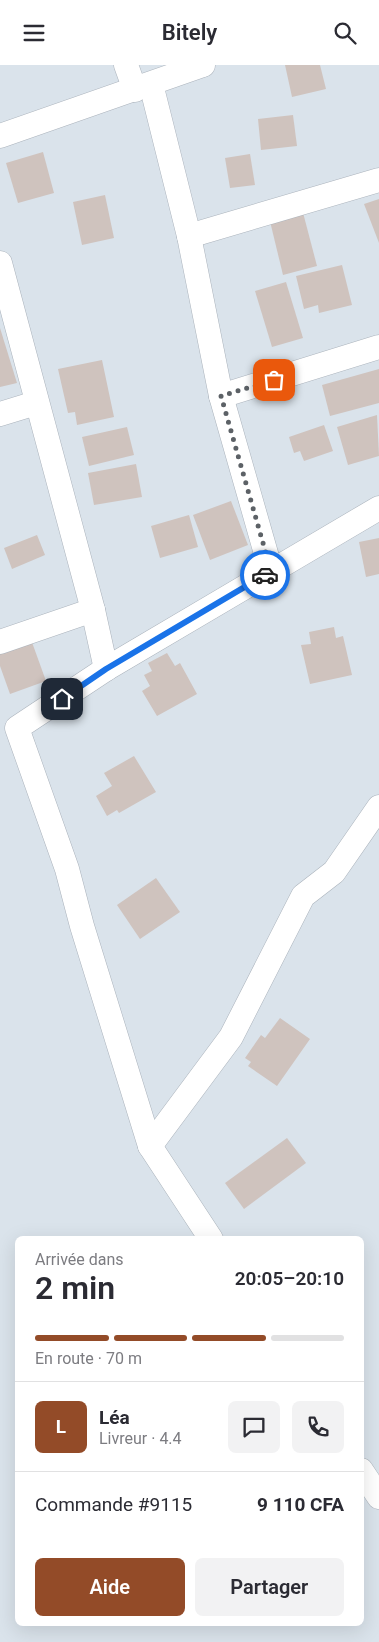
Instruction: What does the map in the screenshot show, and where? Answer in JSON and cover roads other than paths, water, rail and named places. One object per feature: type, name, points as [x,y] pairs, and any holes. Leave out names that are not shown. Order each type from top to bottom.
[{"type":"street","points":[[126,65],[143,87],[189,236],[221,396],[271,571]]},
{"type":"street","points":[[0,136],[203,65]]},
{"type":"street","points":[[189,236],[379,180]]},
{"type":"street","points":[[0,263],[93,610],[106,669]]},
{"type":"street","points":[[221,396],[379,347]]},
{"type":"street","points":[[0,414],[36,403]]},
{"type":"street","points":[[209,1236],[150,1146],[82,926],[67,869],[17,728],[106,669],[379,507]]},
{"type":"street","points":[[0,642],[93,610]]},
{"type":"street","points":[[150,1146],[231,1037],[303,896],[334,872],[379,807]]},
{"type":"street","points":[[364,1474],[379,1497]]}]
